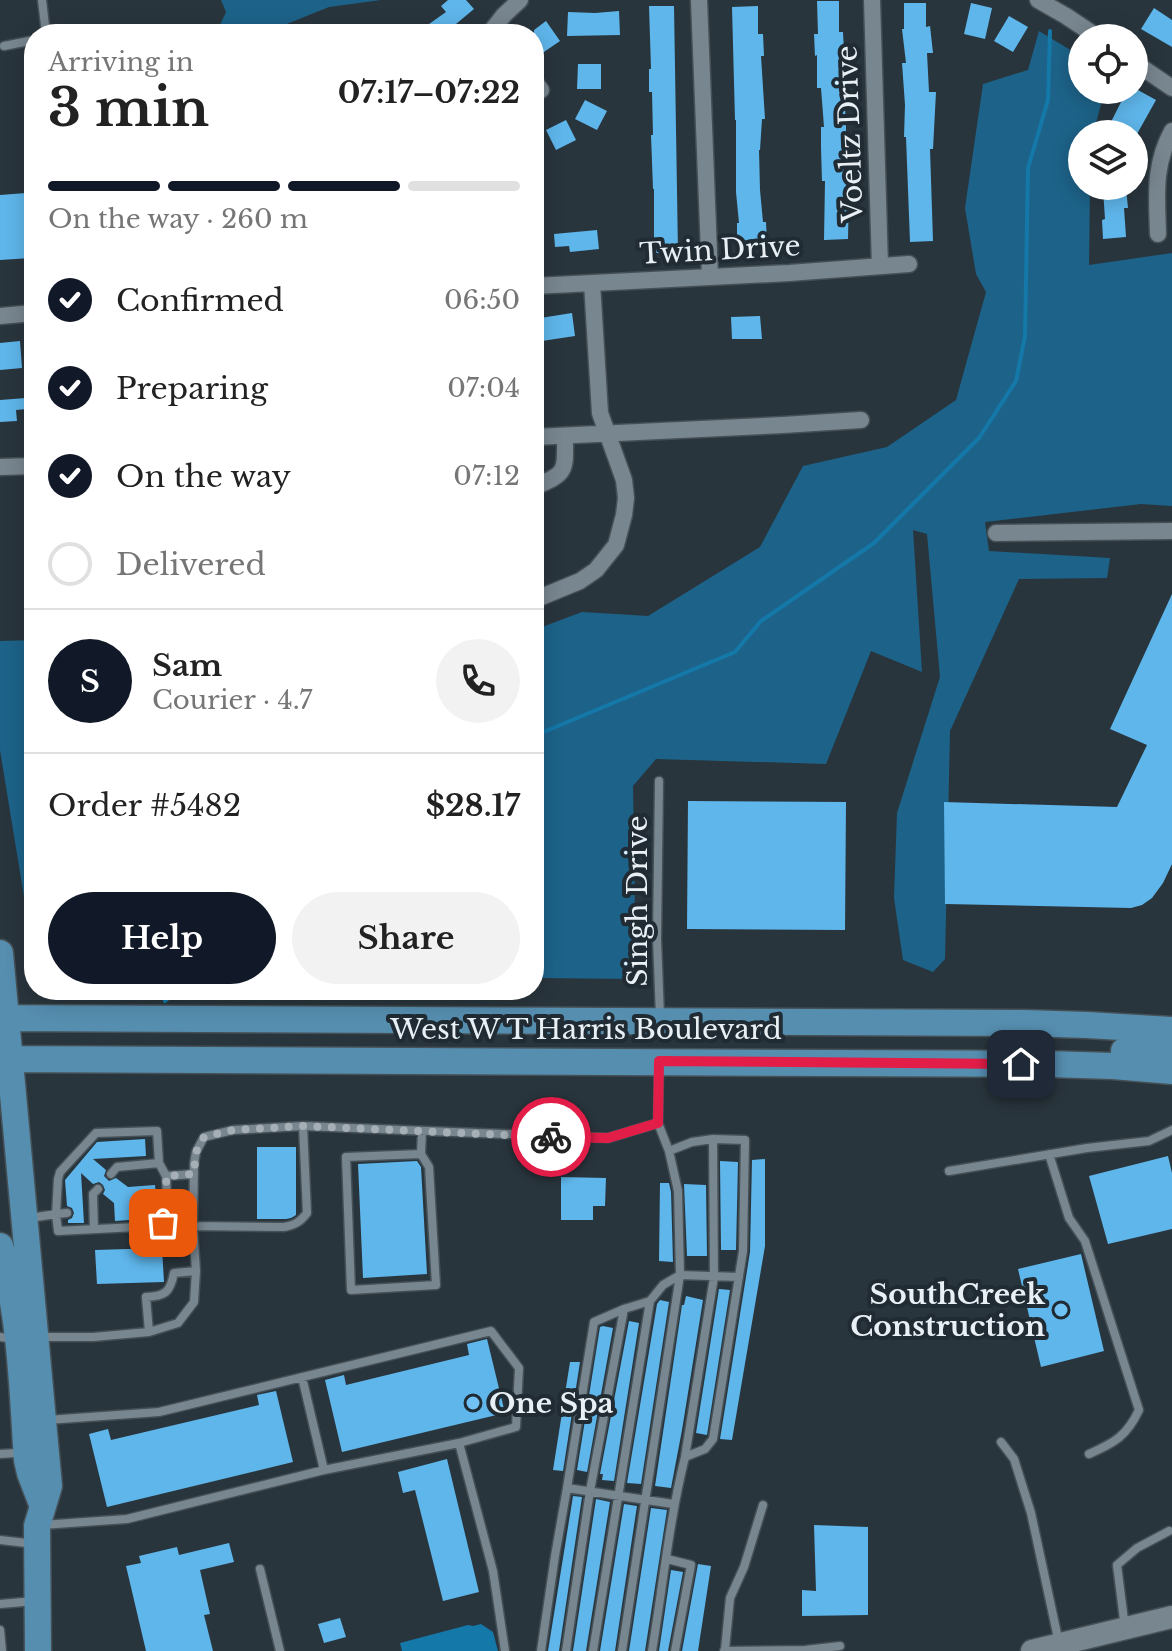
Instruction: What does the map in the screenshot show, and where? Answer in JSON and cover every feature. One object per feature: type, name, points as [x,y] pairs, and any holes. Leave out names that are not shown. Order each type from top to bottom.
[{"type":"main road","points":[[0,953],[5,1059],[25,1219],[8,1453],[18,1485],[39,1526]]},
{"type":"main road","name":"West W T Harris Boulevard","points":[[3,1018],[1024,1023],[1172,1030]]},
{"type":"main road","points":[[941,1064],[1045,1052],[1172,1052]]},
{"type":"main road","name":"West W T Harris Boulevard","points":[[5,1059],[659,1061],[1113,1066],[1172,1071]]},
{"type":"main road","points":[[0,1246],[8,1274],[15,1338]]},
{"type":"main road","points":[[0,1272],[34,1420],[30,1473],[39,1526],[38,1651]]},
{"type":"main road","points":[[1032,1651],[1172,1617]]},
{"type":"street","points":[[497,24],[520,0]]},
{"type":"street","points":[[699,0],[710,277]]},
{"type":"street","name":"Voeltz Drive","points":[[872,0],[880,266]]},
{"type":"street","points":[[1038,0],[1078,24]]},
{"type":"street","points":[[1148,72],[1172,88]]},
{"type":"street","points":[[1158,234],[1156,180],[1161,156],[1172,131]]},
{"type":"street","name":"Twin Drive","points":[[544,285],[909,264]]},
{"type":"street","points":[[544,596],[580,581],[596,570],[616,545],[621,531],[626,498],[620,467],[600,413],[592,283]]},
{"type":"street","points":[[0,316],[24,314]]},
{"type":"street","points":[[544,437],[861,420]]},
{"type":"street","points":[[544,483],[562,473],[565,436]]},
{"type":"street","points":[[0,467],[24,466]]},
{"type":"street","points":[[996,533],[1172,531]]},
{"type":"lane","points":[[42,0],[45,24]]},
{"type":"lane","points":[[4,46],[24,42]]},
{"type":"lane","name":"Singh Drive","points":[[659,781],[657,939],[660,1021]]},
{"type":"lane","points":[[622,1651],[680,1275],[678,1191],[669,1151],[658,1123],[659,1061]]},
{"type":"lane","points":[[15,1338],[93,1337],[149,1332],[178,1323],[194,1302],[194,1174],[196,1152],[204,1137],[233,1130],[303,1126],[608,1138],[658,1123]]},
{"type":"lane","points":[[193,1226],[284,1227],[301,1221],[307,1213],[303,1126]]},
{"type":"lane","points":[[949,1171],[1149,1141],[1172,1130]]},
{"type":"lane","points":[[157,1131],[159,1163],[166,1176],[168,1217],[163,1223],[156,1226],[58,1231],[56,1214],[61,1189],[60,1172],[79,1158],[96,1133],[107,1137],[157,1131]]},
{"type":"lane","points":[[421,1154],[346,1157],[351,1290],[436,1285],[429,1167],[421,1154],[422,1131]]},
{"type":"lane","points":[[652,1651],[673,1504],[685,1457],[714,1277],[713,1139]]},
{"type":"lane","points":[[669,1151],[692,1142],[745,1140],[743,1251],[713,1439],[705,1449],[685,1457]]},
{"type":"lane","points":[[1049,1154],[1069,1218],[1085,1241],[1139,1410],[1131,1426],[1119,1439],[1089,1454]]},
{"type":"lane","points":[[113,1166],[130,1161],[159,1163]]},
{"type":"lane","points":[[166,1176],[194,1174]]},
{"type":"lane","points":[[83,1190],[95,1192],[94,1229]]},
{"type":"lane","points":[[83,1212],[94,1211]]},
{"type":"lane","points":[[25,1219],[67,1213]]},
{"type":"lane","points":[[149,1332],[146,1297],[159,1297],[167,1291],[174,1273],[196,1271]]},
{"type":"lane","points":[[593,1651],[650,1301],[663,1285],[680,1275],[739,1277]]},
{"type":"lane","points":[[541,1651],[594,1322],[650,1301]]},
{"type":"lane","points":[[566,1651],[590,1491],[624,1309]]},
{"type":"lane","points":[[0,1540],[39,1526],[127,1519],[324,1470],[459,1443],[516,1427],[519,1368],[491,1331],[159,1412],[34,1420]]},
{"type":"lane","points":[[302,1377],[324,1470]]},
{"type":"lane","points":[[1001,1442],[1014,1459],[1031,1513],[1059,1644]]},
{"type":"lane","points":[[459,1443],[493,1571],[505,1651]]},
{"type":"lane","points":[[567,1488],[673,1504]]},
{"type":"lane","points":[[763,1505],[744,1567],[730,1598],[724,1651],[805,1650],[840,1646]]},
{"type":"lane","points":[[1125,1628],[1117,1565],[1137,1548],[1169,1531]]},
{"type":"lane","points":[[667,1559],[691,1565],[675,1651]]},
{"type":"lane","points":[[260,1569],[280,1651]]},
{"type":"lane","points":[[0,1604],[38,1601]]},
{"type":"lane","points":[[0,1630],[2,1651]]},
{"type":"shaded area","points":[[221,0],[381,0],[329,7],[287,24],[220,24],[226,12]]},
{"type":"shaded area","points":[[1039,31],[1068,49],[1068,104],[1101,104],[1097,120],[1068,120],[1068,200],[1090,200],[1089,265],[1172,253],[1172,506],[1141,504],[985,522],[989,551],[1110,558],[1107,578],[1019,579],[950,731],[945,959],[933,972],[903,960],[894,898],[897,813],[940,677],[927,534],[913,530],[922,672],[871,651],[826,764],[656,759],[633,786],[636,979],[544,978],[544,626],[582,612],[648,616],[760,547],[803,466],[887,447],[956,400],[986,292],[976,274],[965,208],[983,84],[1028,70]]},
{"type":"shaded area","points":[[24,640],[24,897],[0,750],[0,641]]},
{"type":"shaded area","points":[[481,1624],[493,1632],[498,1651],[402,1651],[400,1643]]},
{"type":"building","points":[[448,0],[466,0],[474,9],[456,24],[429,24],[446,12],[441,6]]},
{"type":"building","points":[[817,1],[839,1],[839,32],[843,32],[846,88],[848,239],[824,240],[825,181],[822,181],[821,127],[824,127],[821,88],[817,88],[814,34],[818,34]]},
{"type":"building","points":[[904,3],[926,3],[926,27],[930,26],[933,53],[927,53],[929,92],[936,92],[933,149],[930,149],[933,241],[910,242],[902,63],[906,63],[902,29]]},
{"type":"building","points":[[971,3],[992,8],[985,39],[964,34]]},
{"type":"building","points":[[649,6],[674,6],[678,253],[654,253]]},
{"type":"building","points":[[758,6],[758,34],[763,34],[764,56],[761,56],[765,119],[762,119],[759,150],[760,190],[767,245],[743,246],[742,237],[737,237],[732,7]]},
{"type":"building","points":[[1154,8],[1172,20],[1172,47],[1148,33],[1148,24],[1144,24]]},
{"type":"building","points":[[619,11],[620,35],[567,36],[568,12]]},
{"type":"building","points":[[1009,16],[1028,27],[1013,52],[994,41]]},
{"type":"building","points":[[546,21],[560,41],[544,52],[544,24]]},
{"type":"building","points":[[578,64],[601,64],[601,89],[577,89]]},
{"type":"building","points":[[1148,96],[1156,100],[1145,120],[1112,120],[1120,104],[1148,104]]},
{"type":"building","points":[[585,100],[607,111],[597,130],[575,119]]},
{"type":"building","points":[[566,120],[576,140],[556,150],[546,130]]},
{"type":"building","points":[[24,193],[24,258],[0,260],[0,195]]},
{"type":"building","points":[[1104,200],[1127,200],[1128,208],[1124,208],[1126,237],[1103,239],[1102,220],[1105,219]]},
{"type":"building","points":[[597,230],[599,249],[570,252],[569,246],[555,247],[554,234]]},
{"type":"building","points":[[572,313],[575,336],[544,341],[544,317]]},
{"type":"building","points":[[760,316],[762,339],[732,339],[731,317]]},
{"type":"building","points":[[20,341],[22,368],[0,370],[0,343]]},
{"type":"building","points":[[24,398],[24,409],[16,410],[17,421],[0,422],[0,400]]},
{"type":"building","points":[[1172,594],[1172,864],[1163,883],[1152,898],[1131,908],[945,904],[944,802],[1117,807],[1147,745],[1110,729]]},
{"type":"building","points":[[688,801],[846,802],[845,930],[687,929]]},
{"type":"building","points":[[145,1139],[146,1156],[93,1159],[106,1170],[104,1176],[109,1181],[116,1178],[128,1187],[155,1185],[158,1218],[115,1221],[114,1203],[103,1194],[103,1185],[99,1182],[93,1184],[81,1173],[84,1223],[68,1223],[74,1213],[67,1206],[65,1180],[97,1142]]},
{"type":"building","points":[[257,1147],[296,1147],[296,1215],[291,1218],[257,1219]]},
{"type":"building","name":"SouthCreek Construction","points":[[1168,1156],[1172,1173],[1172,1229],[1108,1244],[1089,1176]]},
{"type":"building","points":[[765,1159],[765,1246],[732,1440],[720,1439],[750,1252],[752,1160]]},
{"type":"building","points":[[417,1161],[421,1167],[427,1274],[363,1278],[358,1164]]},
{"type":"building","points":[[720,1161],[738,1162],[736,1250],[721,1250]]},
{"type":"building","points":[[561,1177],[606,1178],[605,1206],[593,1206],[593,1220],[561,1220]]},
{"type":"building","points":[[660,1183],[669,1183],[671,1192],[673,1262],[659,1261]]},
{"type":"building","points":[[684,1184],[706,1185],[707,1256],[687,1256]]},
{"type":"building","points":[[162,1248],[164,1282],[97,1284],[95,1250]]},
{"type":"building","name":"SouthCreek Construction","points":[[1081,1254],[1104,1351],[1041,1367],[1018,1269]]},
{"type":"building","points":[[719,1289],[730,1290],[707,1435],[696,1433]]},
{"type":"building","points":[[686,1296],[703,1300],[671,1488],[655,1486],[682,1305]]},
{"type":"building","points":[[660,1300],[669,1302],[641,1484],[627,1483],[657,1304]]},
{"type":"building","points":[[629,1321],[639,1323],[614,1481],[602,1480],[603,1474],[600,1474]]},
{"type":"building","points":[[600,1327],[613,1328],[587,1472],[577,1470]]},
{"type":"building","points":[[487,1339],[505,1413],[342,1452],[325,1380],[344,1375],[346,1385],[469,1355],[467,1344]]},
{"type":"building","points":[[570,1362],[580,1362],[563,1471],[553,1470]]},
{"type":"building","points":[[276,1391],[293,1462],[107,1507],[89,1434],[108,1429],[111,1440],[259,1405],[257,1395]]},
{"type":"building","points":[[447,1459],[479,1592],[443,1601],[415,1490],[403,1493],[398,1472]]},
{"type":"building","points":[[573,1496],[582,1497],[559,1651],[548,1651]]},
{"type":"building","points":[[596,1499],[610,1502],[586,1651],[573,1651]]},
{"type":"building","points":[[624,1504],[637,1506],[615,1651],[600,1651]]},
{"type":"building","points":[[651,1508],[667,1510],[645,1651],[629,1651]]},
{"type":"building","points":[[814,1525],[868,1527],[868,1615],[802,1616],[802,1590],[816,1591]]},
{"type":"building","points":[[229,1543],[234,1562],[200,1570],[210,1614],[204,1615],[213,1651],[146,1651],[126,1566],[141,1563],[139,1556],[177,1547],[179,1555]]},
{"type":"building","points":[[698,1564],[711,1566],[698,1651],[682,1651]]},
{"type":"building","points":[[671,1570],[683,1572],[668,1651],[659,1651]]},
{"type":"building","points":[[340,1618],[346,1637],[324,1643],[318,1624]]},
{"type":"waterway","points":[[544,732],[735,652],[761,621],[874,543],[979,438],[1016,381],[1025,336],[1028,168],[1048,100],[1050,31]]},
{"type":"way so far","points":[[163,1223],[168,1217],[166,1176],[194,1174],[196,1152],[204,1137],[233,1130],[303,1126],[551,1137]]},
{"type":"place","name":"SouthCreek Construction","points":[[1061,1310]]},
{"type":"place","name":"One Spa","points":[[473,1403]]},
{"type":"route","points":[[551,1137],[608,1138],[658,1123],[659,1061],[1021,1064]]}]
